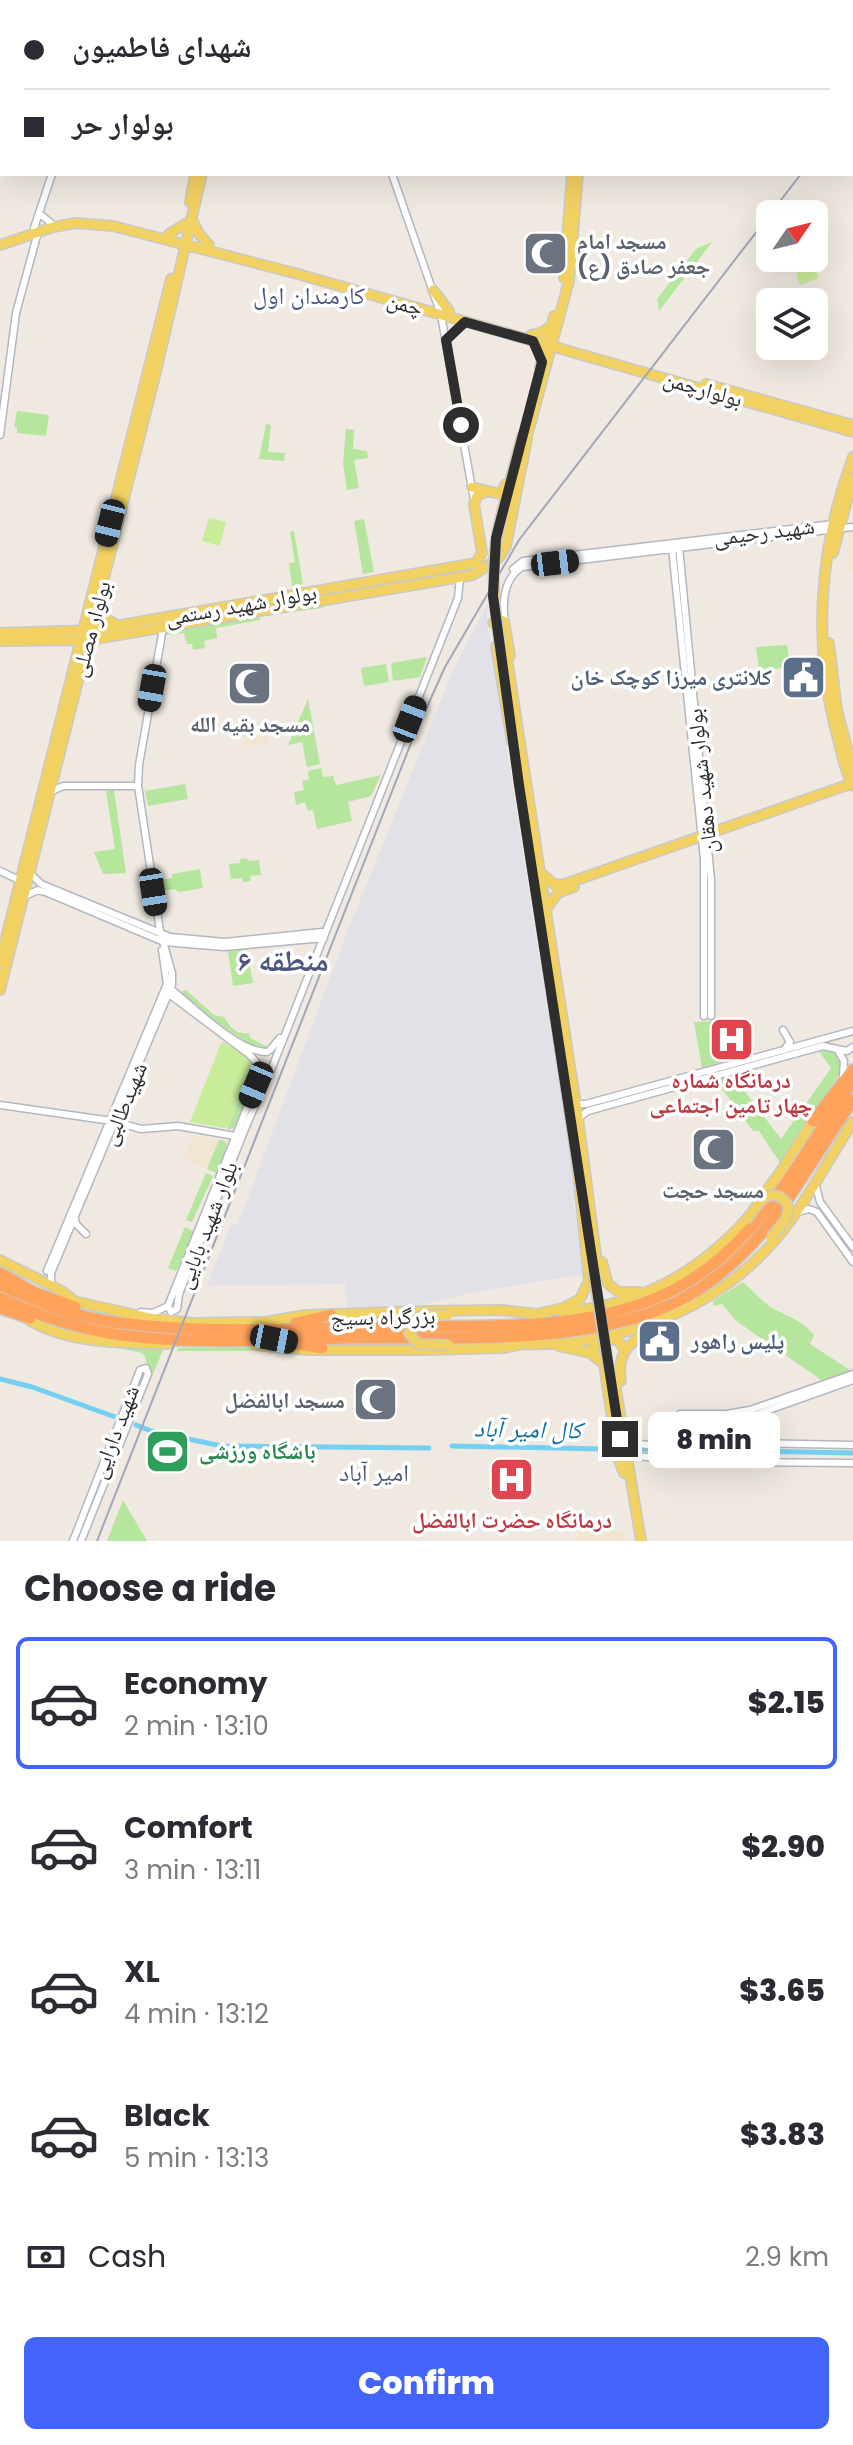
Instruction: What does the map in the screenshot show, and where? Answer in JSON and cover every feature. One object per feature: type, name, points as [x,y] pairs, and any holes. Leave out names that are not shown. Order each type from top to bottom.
[{"type":"highway","points":[[813,1121],[850,1075]]},
{"type":"highway","points":[[626,1316],[698,1275],[742,1238],[791,1175],[850,1075]]},
{"type":"highway","points":[[626,1316],[684,1298],[742,1256],[770,1226],[853,1100]]},
{"type":"highway","name":"بزرگراه بسیج","points":[[1,1277],[61,1303],[157,1326],[273,1334]]},
{"type":"highway","name":"بزرگراه بسیج","points":[[0,1298],[38,1315],[84,1328],[156,1339],[273,1334],[563,1332],[595,1329],[626,1316]]},
{"type":"highway","points":[[2,1308],[106,1339],[156,1339]]},
{"type":"highway","points":[[273,1334],[331,1315]]},
{"type":"highway","points":[[273,1334],[322,1348]]},
{"type":"main road","points":[[545,361],[565,348],[554,328],[564,276],[571,176]]},
{"type":"main road","points":[[578,176],[570,276],[503,514],[493,571],[494,608],[611,1372],[641,1541]]},
{"type":"main road","name":"بولوار مصلی","points":[[0,990],[54,776],[79,658],[76,636],[88,614],[103,568],[162,333],[195,182]]},
{"type":"main road","points":[[0,242],[51,223],[93,218],[183,240]]},
{"type":"main road","points":[[166,236],[188,221],[209,245]]},
{"type":"main road","points":[[0,242],[29,240],[36,230],[76,223],[130,227]]},
{"type":"main road","points":[[166,236],[173,246],[176,259]]},
{"type":"main road","name":"بولوار مصلی","points":[[162,333],[176,259],[183,240]]},
{"type":"main road","name":"چمن","points":[[183,240],[443,311]]},
{"type":"main road","name":"چمن","points":[[183,240],[245,257]]},
{"type":"main road","points":[[433,290],[443,311]]},
{"type":"main road","name":"بولوارچمن","points":[[443,311],[465,322],[532,338]]},
{"type":"main road","name":"بولوارچمن","points":[[443,311],[565,348],[850,426]]},
{"type":"main road","points":[[545,361],[532,338],[554,328]]},
{"type":"main road","points":[[850,426],[853,441]]},
{"type":"main road","points":[[472,487],[500,494],[524,439]]},
{"type":"main road","points":[[476,574],[498,559],[506,546],[524,439]]},
{"type":"main road","points":[[853,457],[830,541],[823,587],[822,630],[830,712],[851,770],[853,786]]},
{"type":"main road","points":[[844,750],[828,630],[829,587],[835,527],[844,510],[853,479]]},
{"type":"main road","points":[[474,504],[477,496],[487,491]]},
{"type":"main road","points":[[476,574],[486,559],[478,502],[487,496],[496,497],[503,514]]},
{"type":"main road","name":"بولوار شهید رستمی","points":[[0,641],[76,636],[449,570],[480,560],[482,553],[474,504]]},
{"type":"main road","points":[[844,510],[853,525]]},
{"type":"main road","points":[[819,530],[830,541]]},
{"type":"main road","points":[[449,570],[472,567],[476,574]]},
{"type":"main road","name":"بولوار مصلی","points":[[76,636],[97,607],[103,568]]},
{"type":"main road","name":"بولوار شهید رستمی","points":[[0,633],[103,638],[476,574]]},
{"type":"main road","points":[[97,607],[104,618],[119,626]]},
{"type":"main road","points":[[519,756],[505,623],[499,618],[493,624],[583,1107],[578,1118],[582,1171],[612,1295],[606,1302],[589,1305],[585,1302],[585,1294],[590,1274],[579,1202],[582,1171]]},
{"type":"main road","points":[[76,636],[70,650],[79,658],[103,638]]},
{"type":"main road","name":"بولوار مصلی","points":[[0,962],[79,658]]},
{"type":"main road","points":[[837,789],[851,770]]},
{"type":"main road","points":[[704,838],[837,789],[853,786]]},
{"type":"main road","points":[[546,911],[556,889],[853,786]]},
{"type":"main road","points":[[540,871],[556,889]]},
{"type":"main road","points":[[850,1075],[853,1062]]},
{"type":"main road","points":[[664,1284],[711,1250],[744,1217],[772,1185],[813,1121]]},
{"type":"main road","points":[[700,1301],[734,1275],[771,1237],[788,1214],[788,1205],[783,1198],[774,1195],[766,1197],[713,1253],[664,1284],[622,1302],[591,1309],[537,1314],[418,1316],[411,1323],[409,1333],[418,1344],[552,1344],[632,1330],[663,1320],[700,1301],[741,1274],[768,1248],[795,1214],[853,1122]]},
{"type":"main road","points":[[0,1260],[76,1302],[108,1306]]},
{"type":"main road","points":[[1,1277],[76,1302],[149,1318],[193,1323],[264,1322],[306,1315],[472,1310],[537,1314],[572,1304],[585,1294]]},
{"type":"main road","points":[[608,1284],[619,1292],[650,1290]]},
{"type":"main road","points":[[20,1315],[48,1329],[117,1343],[273,1346],[307,1350],[503,1348],[523,1344]]},
{"type":"main road","points":[[635,1541],[627,1472],[635,1443],[619,1362],[625,1350],[663,1320]]},
{"type":"main road","points":[[625,1350],[619,1340],[601,1340],[593,1346],[607,1375],[618,1458],[627,1472]]},
{"type":"main road","points":[[552,1344],[596,1356]]},
{"type":"street","points":[[36,230],[51,176]]},
{"type":"street","points":[[393,176],[433,290]]},
{"type":"street","points":[[40,214],[51,223]]},
{"type":"street","points":[[0,435],[29,240]]},
{"type":"street","points":[[443,311],[474,504]]},
{"type":"street","points":[[446,340],[465,322]]},
{"type":"street","points":[[835,527],[853,525]]},
{"type":"street","name":"شهید رحیمی","points":[[493,624],[500,598],[515,567],[523,561],[675,548],[835,527]]},
{"type":"street","name":"شهید رحیمی","points":[[505,623],[503,599],[522,567],[555,560],[835,527]]},
{"type":"street","name":"بولوار شهید دهقان","points":[[675,548],[704,838],[711,880],[708,1016]]},
{"type":"street","points":[[268,1051],[280,1038],[323,935],[458,598],[460,578]]},
{"type":"street","points":[[170,992],[250,1055],[264,1073],[270,1071],[455,597],[453,586],[446,580]]},
{"type":"street","name":"شهیدطالبی","points":[[114,1122],[167,984],[138,786],[163,628]]},
{"type":"street","points":[[54,776],[63,786]]},
{"type":"street","points":[[50,792],[63,786],[138,786]]},
{"type":"street","points":[[0,871],[21,881]]},
{"type":"street","points":[[29,873],[41,884],[161,937]]},
{"type":"street","points":[[23,897],[38,890],[161,937],[225,944],[323,935]]},
{"type":"street","name":"شهیدطالبی","points":[[49,1272],[170,992],[172,973],[161,937]]},
{"type":"street","points":[[170,992],[253,1051],[274,1051],[275,1058]]},
{"type":"street","points":[[783,1030],[790,1042],[784,1050]]},
{"type":"street","points":[[583,1107],[852,1031]]},
{"type":"street","points":[[583,1107],[823,1046],[847,1051],[853,1047]]},
{"type":"street","points":[[837,1049],[850,1075]]},
{"type":"street","name":"بلوار شهید بابایی","points":[[268,1051],[168,1306],[171,1312],[176,1311],[179,1294],[270,1071]]},
{"type":"street","points":[[0,1105],[141,1129],[178,1126],[235,1136]]},
{"type":"street","points":[[815,1181],[819,1198],[853,1247]]},
{"type":"street","points":[[819,1198],[812,1201],[814,1210],[853,1262]]},
{"type":"street","name":"شهیدطالبی","points":[[49,1272],[78,1207]]},
{"type":"street","points":[[795,1214],[814,1210]]},
{"type":"street","points":[[68,1235],[77,1232],[86,1234],[76,1224],[76,1217]]},
{"type":"street","points":[[24,1273],[41,1275],[49,1272],[56,1289],[108,1306],[153,1313],[168,1306]]},
{"type":"street","name":"شهید دارایی","points":[[73,1541],[113,1450],[148,1374],[146,1368],[140,1370],[113,1450],[81,1541]]},
{"type":"street","points":[[680,1414],[726,1417],[853,1377]]},
{"type":"street","points":[[675,1459],[639,1453],[635,1443],[853,1445]]},
{"type":"street","points":[[631,1456],[853,1463]]},
{"type":"shaded area","points":[[462,405],[480,410],[470,449]]},
{"type":"shaded area","points":[[848,531],[853,531],[853,571],[847,571]]},
{"type":"shaded area","points":[[487,604],[487,621],[576,1195],[573,1203],[579,1215],[585,1274],[480,1291],[404,1309],[347,1309],[345,1284],[207,1286],[231,1225],[238,1224],[348,930],[454,668]]},
{"type":"shaded area","points":[[267,723],[270,742],[245,747],[241,728]]},
{"type":"shaded area","name":"درمانگاه شماره چهار تامین اجتماعی","points":[[712,1021],[745,1025],[749,1053],[720,1061]]},
{"type":"shaded area","points":[[193,1135],[219,1140],[207,1169],[183,1159]]},
{"type":"shaded area","name":"درمانگاه حضرت ابالفضل","points":[[493,1461],[530,1461],[530,1498],[494,1498]]},
{"type":"shaded area","points":[[624,1530],[625,1541],[578,1541],[578,1531]]},
{"type":"green space","points":[[712,242],[659,311],[657,299],[696,249]]},
{"type":"green space","points":[[816,272],[819,278],[800,285],[796,273]]},
{"type":"green space","points":[[17,411],[49,415],[46,436],[17,433],[17,427],[14,427]]},
{"type":"green space","points":[[266,424],[271,425],[268,452],[285,453],[284,461],[259,459]]},
{"type":"green space","points":[[346,429],[354,430],[353,449],[367,451],[368,458],[354,460],[359,488],[347,490],[343,464]]},
{"type":"green space","points":[[209,518],[226,522],[220,546],[202,541]]},
{"type":"green space","points":[[364,519],[374,572],[363,574],[354,521]]},
{"type":"green space","points":[[294,531],[303,584],[292,586],[289,563],[295,562],[290,532]]},
{"type":"green space","points":[[328,602],[322,608],[260,616],[260,620],[216,628],[217,638],[204,641],[205,648],[193,650],[192,644],[187,644],[184,633],[165,635],[167,630]]},
{"type":"green space","points":[[787,645],[790,667],[759,671],[756,647]]},
{"type":"green space","points":[[427,657],[420,677],[393,681],[391,663]]},
{"type":"green space","points":[[386,664],[389,682],[364,686],[361,668]]},
{"type":"green space","points":[[308,699],[320,764],[307,767],[302,742],[288,745]]},
{"type":"green space","points":[[321,768],[323,777],[333,776],[336,785],[381,775],[371,796],[348,802],[352,821],[317,829],[313,810],[308,811],[305,802],[296,805],[294,792],[304,790],[302,781],[309,779],[308,771]]},
{"type":"green space","points":[[185,784],[188,799],[148,806],[145,791]]},
{"type":"green space","points":[[114,790],[126,873],[103,874],[94,852],[115,849],[106,791]]},
{"type":"green space","points":[[247,858],[248,861],[259,860],[261,875],[250,876],[251,881],[231,879],[229,864],[240,863],[240,859]]},
{"type":"green space","points":[[200,869],[203,888],[161,891],[159,880],[172,878],[172,874]]},
{"type":"green space","points":[[247,948],[253,983],[233,986],[228,951]]},
{"type":"green space","points":[[186,990],[214,1015],[224,1017],[234,1030],[249,1033],[250,1038],[268,1047],[261,1051],[222,1026],[182,995],[182,991]]},
{"type":"green space","points":[[712,1021],[721,1063],[702,1068],[694,1022]]},
{"type":"green space","points":[[221,1043],[253,1060],[228,1127],[190,1122]]},
{"type":"green space","points":[[818,1050],[834,1052],[841,1064],[839,1075],[783,1163],[780,1163],[759,1131],[753,1131],[715,1079],[733,1076],[781,1139],[831,1068]]},
{"type":"green space","points":[[249,1073],[256,1075],[234,1128],[227,1130]]},
{"type":"green space","points":[[219,1140],[225,1141],[227,1146],[217,1173],[207,1169]]},
{"type":"green space","points":[[206,1173],[213,1176],[192,1222],[186,1220]]},
{"type":"green space","points":[[185,1227],[195,1232],[176,1271],[168,1268]]},
{"type":"green space","points":[[743,1282],[770,1306],[810,1330],[814,1335],[810,1344],[853,1372],[824,1382],[735,1320],[722,1304],[713,1306],[713,1301]]},
{"type":"green space","points":[[85,1342],[164,1348],[152,1376],[144,1355],[139,1352]]},
{"type":"green space","points":[[272,1347],[278,1351],[177,1351],[178,1348]]},
{"type":"green space","points":[[123,1500],[147,1541],[107,1541]]},
{"type":"waterway","points":[[0,1379],[32,1387],[118,1418]]},
{"type":"waterway","name":"کال امیر آباد","points":[[136,1425],[154,1432],[222,1446],[429,1448]]},
{"type":"waterway","name":"کال امیر آباد","points":[[452,1446],[603,1449]]},
{"type":"waterway","name":"کال امیر آباد","points":[[640,1449],[853,1453]]},
{"type":"railway","points":[[97,1541],[413,738],[445,667],[519,540],[799,176]]},
{"type":"place","name":"مسجد امام جعفر صادق (ع)","points":[[546,254]]},
{"type":"place","name":"کلانتری میرزا کوچک خان","points":[[803,677]]},
{"type":"place","name":"مسجد بقیه الله","points":[[250,683]]},
{"type":"place","name":"درمانگاه شماره چهار تامین اجتماعی","points":[[731,1039]]},
{"type":"place","name":"مسجد حجت","points":[[713,1149]]},
{"type":"place","name":"پلیس راهور","points":[[660,1341]]},
{"type":"place","name":"مسجد ابالفضل","points":[[376,1400]]},
{"type":"place","name":"باشگاه ورزشی","points":[[168,1451]]},
{"type":"place","name":"درمانگاه حضرت ابالفضل","points":[[512,1479]]},
{"type":"district","name":"کارمندان اول","points":[[309,295]]},
{"type":"district","name":"منطقه ۶","points":[[283,960]]},
{"type":"district","name":"امیر آباد","points":[[374,1472]]},
{"type":"route","points":[[461,425],[446,340],[454,329],[465,322],[533,341],[542,362],[496,538],[493,596],[519,785],[620,1439]]}]
